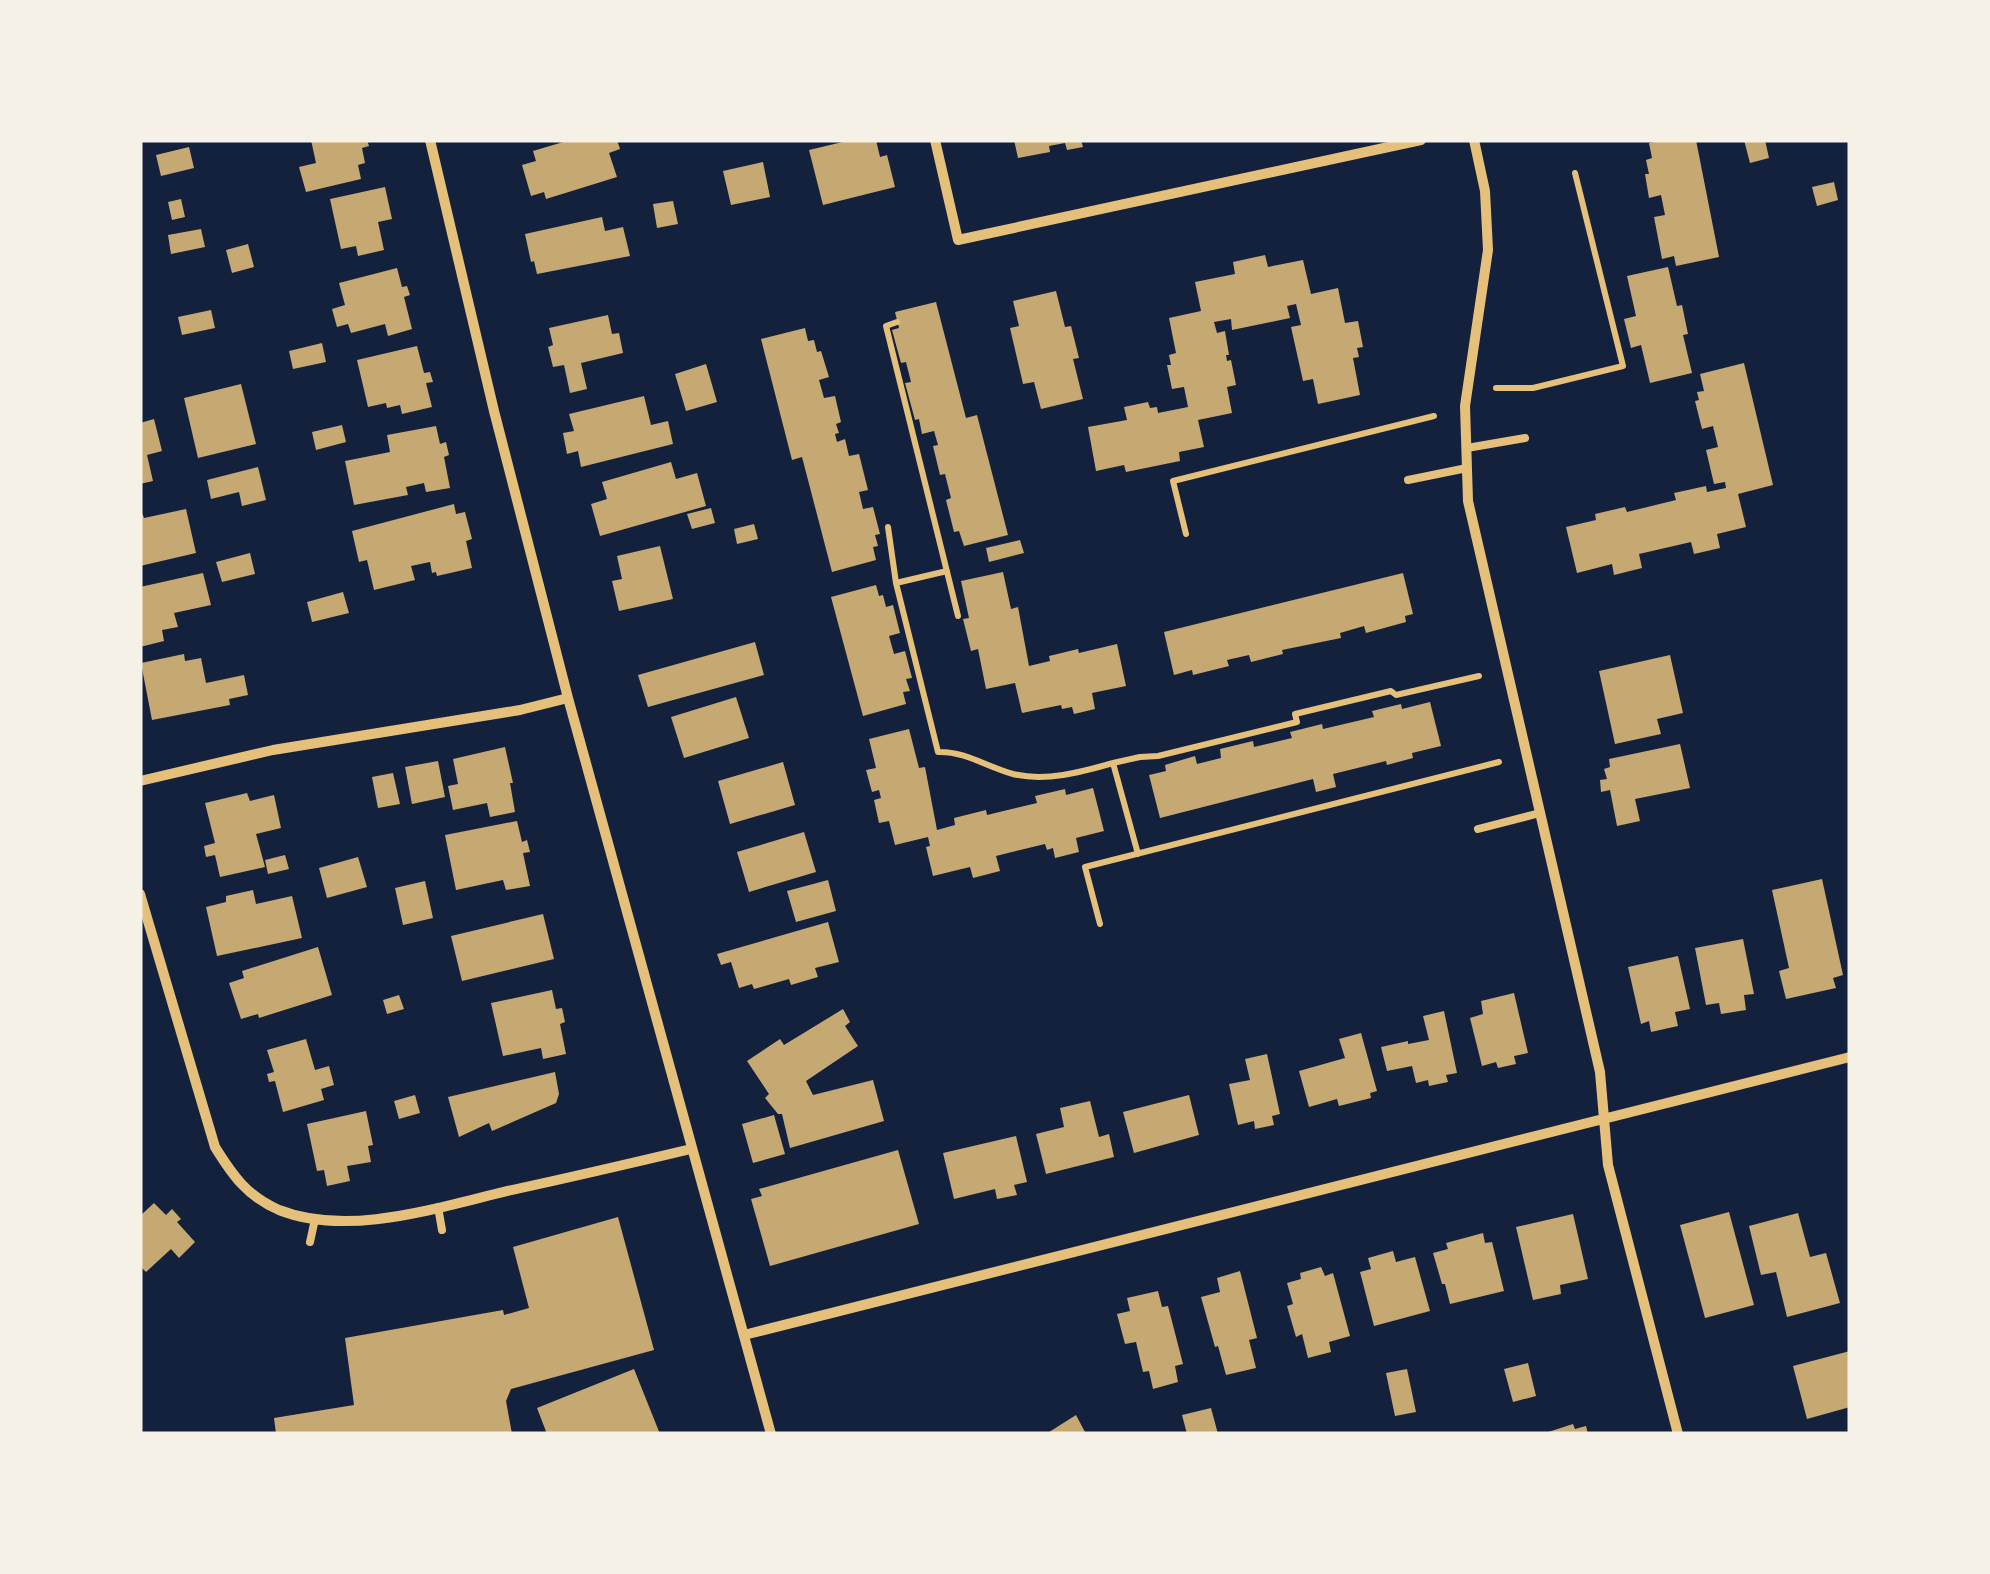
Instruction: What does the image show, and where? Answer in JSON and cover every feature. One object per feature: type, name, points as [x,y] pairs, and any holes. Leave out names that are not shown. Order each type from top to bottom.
[{"type":"street","points":[[430,140],[494,412],[568,698],[771,1434]]},
{"type":"street","points":[[936,146],[958,240],[1421,140]]},
{"type":"street","points":[[1474,140],[1485,191],[1488,250],[1465,406],[1468,501],[1600,1072],[1608,1164],[1678,1434]]},
{"type":"street","points":[[140,781],[273,750],[520,710],[568,698]]},
{"type":"street","points":[[140,894],[215,1147],[235,1180],[260,1201],[315,1219],[379,1220],[691,1149]]},
{"type":"street","points":[[744,1334],[1850,1057]]},
{"type":"lane","points":[[1466,448],[1525,438]]},
{"type":"lane","points":[[1408,480],[1467,468]]},
{"type":"lane","points":[[1478,829],[1540,813]]},
{"type":"lane","points":[[438,1207],[442,1230]]},
{"type":"lane","points":[[310,1242],[315,1219]]},
{"type":"path","points":[[1496,388],[1533,388],[1623,366],[1575,173]]},
{"type":"path","points":[[898,322],[886,326],[958,616]]},
{"type":"path","points":[[1186,534],[1173,481],[1434,416]]},
{"type":"path","points":[[888,527],[896,583],[938,752],[953,752],[1014,774],[1072,774],[1140,756],[1158,756],[1297,722],[1295,714],[1391,691],[1396,695],[1479,676]]},
{"type":"path","points":[[896,583],[947,571]]},
{"type":"path","points":[[1100,924],[1085,868],[1499,762]]},
{"type":"path","points":[[1113,764],[1138,854]]},
{"type":"building","points":[[311,140],[367,140],[369,146],[362,148],[365,163],[358,165],[361,179],[306,192],[299,167],[316,163]]},
{"type":"building","points":[[570,140],[617,140],[620,149],[609,153],[617,177],[546,199],[544,192],[531,196],[522,165],[536,161],[533,151]]},
{"type":"building","points":[[851,140],[876,140],[880,157],[887,155],[895,187],[823,205],[809,150]]},
{"type":"building","points":[[1014,140],[1081,140],[1083,147],[1067,150],[1065,143],[1049,146],[1050,152],[1018,158]]},
{"type":"building","points":[[1696,140],[1719,257],[1676,266],[1674,256],[1662,259],[1654,217],[1665,215],[1661,195],[1649,198],[1645,174],[1649,174],[1646,160],[1652,158],[1649,143]]},
{"type":"building","points":[[1744,140],[1765,140],[1769,158],[1750,163]]},
{"type":"building","points":[[189,147],[194,168],[161,176],[156,155]]},
{"type":"building","points":[[763,162],[770,197],[731,205],[723,171]]},
{"type":"building","points":[[1834,182],[1838,200],[1817,206],[1812,187]]},
{"type":"building","points":[[385,187],[392,219],[378,222],[384,250],[358,256],[356,246],[341,249],[330,199]]},
{"type":"building","points":[[181,199],[185,217],[172,220],[168,202]]},
{"type":"building","points":[[673,201],[678,224],[657,228],[653,204]]},
{"type":"building","points":[[602,217],[605,231],[623,227],[630,256],[537,274],[525,234]]},
{"type":"building","points":[[201,229],[205,247],[171,254],[168,235]]},
{"type":"building","points":[[248,244],[254,267],[232,273],[226,250]]},
{"type":"building","points":[[1265,255],[1268,267],[1303,260],[1311,294],[1338,288],[1345,323],[1358,321],[1363,347],[1357,348],[1359,357],[1353,358],[1360,395],[1318,404],[1313,379],[1303,381],[1291,327],[1301,325],[1296,304],[1287,306],[1290,318],[1232,330],[1231,319],[1214,322],[1217,333],[1225,331],[1227,361],[1231,360],[1236,385],[1227,387],[1232,413],[1198,420],[1204,447],[1179,452],[1180,461],[1126,472],[1124,465],[1096,471],[1088,427],[1127,420],[1124,407],[1148,402],[1150,408],[1157,407],[1158,413],[1188,407],[1184,387],[1172,389],[1167,365],[1171,365],[1169,355],[1176,353],[1169,318],[1201,311],[1195,282],[1235,274],[1233,262]]},
{"type":"building","points":[[1668,267],[1677,306],[1682,305],[1688,334],[1683,335],[1692,373],[1650,383],[1641,345],[1631,348],[1624,319],[1636,316],[1627,276]]},
{"type":"building","points":[[397,268],[402,287],[407,286],[410,295],[404,297],[412,329],[388,336],[385,324],[351,333],[348,324],[337,327],[332,309],[345,305],[339,283]]},
{"type":"building","points":[[1056,291],[1065,327],[1071,326],[1079,358],[1073,359],[1083,399],[1041,409],[1034,382],[1023,384],[1010,328],[1019,326],[1013,301]]},
{"type":"building","points":[[936,302],[966,418],[977,415],[1008,535],[964,546],[959,531],[954,532],[946,500],[951,498],[933,446],[938,445],[934,431],[922,434],[919,419],[915,420],[905,383],[911,382],[906,362],[901,363],[892,330],[899,328],[895,312]]},
{"type":"building","points":[[211,310],[215,328],[182,335],[178,317]]},
{"type":"building","points":[[608,315],[612,334],[619,333],[623,353],[581,363],[587,389],[570,393],[564,365],[553,367],[549,328]]},
{"type":"building","points":[[805,328],[808,341],[814,340],[817,352],[821,351],[829,377],[819,380],[824,398],[835,396],[841,422],[836,424],[837,442],[845,439],[849,456],[859,454],[868,490],[859,492],[863,509],[873,507],[880,534],[875,535],[878,546],[873,547],[876,560],[832,572],[802,457],[792,460],[761,339]]},
{"type":"building","points":[[322,343],[326,362],[293,369],[289,351]]},
{"type":"building","points":[[417,346],[424,373],[430,372],[433,382],[426,383],[432,407],[402,414],[400,405],[368,407],[357,360]]},
{"type":"building","points":[[1744,363],[1773,485],[1738,494],[1746,527],[1717,534],[1720,548],[1694,554],[1691,542],[1639,554],[1642,568],[1614,575],[1612,564],[1577,573],[1566,527],[1596,520],[1595,514],[1625,507],[1627,512],[1676,500],[1674,493],[1706,486],[1707,492],[1726,488],[1725,482],[1714,484],[1706,450],[1718,447],[1713,426],[1702,429],[1695,401],[1699,400],[1697,392],[1704,391],[1700,374]]},
{"type":"building","points":[[706,364],[717,402],[686,411],[675,374]]},
{"type":"building","points":[[241,384],[256,444],[198,458],[184,398]]},
{"type":"building","points":[[644,396],[651,425],[668,421],[673,444],[581,467],[578,451],[567,454],[563,433],[574,431],[569,414]]},
{"type":"building","points":[[154,419],[162,451],[147,455],[153,481],[140,484],[140,423]]},
{"type":"building","points":[[342,425],[346,442],[316,450],[312,432]]},
{"type":"building","points":[[436,426],[440,444],[446,442],[449,455],[444,457],[450,488],[426,492],[424,483],[406,487],[408,495],[354,505],[345,461],[390,452],[387,435]]},
{"type":"building","points":[[671,462],[676,479],[697,473],[706,506],[600,536],[591,504],[607,499],[602,482]]},
{"type":"building","points":[[258,467],[266,500],[242,506],[239,492],[211,499],[207,480]]},
{"type":"building","points":[[454,504],[456,514],[465,512],[472,539],[466,541],[472,568],[437,576],[432,573],[430,562],[411,566],[415,580],[374,590],[367,560],[359,562],[352,531]]},
{"type":"building","points":[[140,507],[144,518],[186,509],[196,553],[140,566]]},
{"type":"building","points":[[711,508],[715,523],[692,529],[687,514]]},
{"type":"building","points":[[754,524],[758,539],[737,544],[734,529]]},
{"type":"building","points":[[1020,540],[1024,553],[989,562],[986,548]]},
{"type":"building","points":[[660,546],[673,599],[619,611],[612,581],[622,579],[617,556]]},
{"type":"building","points":[[250,553],[255,574],[222,582],[216,562]]},
{"type":"building","points":[[1003,572],[1011,609],[1018,607],[1029,666],[1050,661],[1049,656],[1117,644],[1126,686],[1092,693],[1095,709],[1074,714],[1072,707],[1062,709],[1061,705],[1022,713],[1015,683],[986,689],[978,649],[971,651],[963,619],[969,618],[961,581]]},
{"type":"building","points":[[203,573],[211,605],[174,613],[178,627],[162,630],[164,641],[140,647],[140,587]]},
{"type":"building","points":[[1403,573],[1413,614],[1405,616],[1406,622],[1366,633],[1364,626],[1340,633],[1341,638],[1282,650],[1283,654],[1251,662],[1249,655],[1227,660],[1229,666],[1193,675],[1192,670],[1174,675],[1164,632]]},
{"type":"building","points":[[876,585],[886,607],[893,605],[900,633],[889,636],[894,654],[905,651],[912,678],[906,679],[910,691],[903,692],[906,704],[863,716],[831,597]]},
{"type":"building","points":[[343,592],[349,613],[312,622],[307,602]]},
{"type":"building","points":[[755,642],[764,675],[648,707],[638,675]]},
{"type":"building","points":[[184,654],[185,661],[201,658],[206,683],[244,675],[248,695],[229,699],[230,705],[152,720],[141,663]]},
{"type":"building","points":[[1670,655],[1683,713],[1657,719],[1661,734],[1615,744],[1599,671]]},
{"type":"building","points":[[736,697],[749,738],[684,758],[671,717]]},
{"type":"building","points":[[1430,702],[1441,746],[1412,753],[1413,758],[1387,765],[1386,761],[1333,774],[1336,787],[1316,792],[1313,779],[1160,818],[1149,775],[1166,771],[1165,765],[1195,756],[1197,764],[1221,758],[1220,749],[1253,741],[1254,747],[1292,738],[1290,732],[1322,724],[1323,729],[1374,717],[1372,711]]},
{"type":"building","points":[[909,729],[919,768],[925,767],[937,830],[955,825],[954,818],[1037,803],[1035,796],[1065,789],[1066,795],[1093,788],[1104,831],[1076,838],[1079,852],[1055,858],[1053,848],[1047,850],[1045,844],[996,856],[1000,871],[973,878],[970,867],[933,876],[926,847],[930,846],[928,837],[895,845],[889,821],[879,823],[874,800],[881,798],[879,790],[872,792],[866,770],[876,768],[869,739]]},
{"type":"building","points":[[1680,744],[1690,788],[1635,799],[1640,821],[1617,826],[1610,790],[1601,792],[1600,780],[1607,779],[1604,769],[1610,767],[1609,759]]},
{"type":"building","points":[[505,747],[515,812],[490,817],[487,803],[453,810],[448,786],[458,784],[453,759]]},
{"type":"building","points":[[438,761],[445,797],[412,804],[405,767]]},
{"type":"building","points":[[783,762],[795,805],[730,824],[718,781]]},
{"type":"building","points":[[393,773],[400,804],[378,808],[372,777]]},
{"type":"building","points":[[247,793],[250,801],[274,795],[281,828],[256,834],[265,867],[220,877],[215,855],[206,857],[204,846],[215,843],[205,803]]},
{"type":"building","points":[[517,821],[522,842],[527,840],[530,852],[523,853],[530,886],[506,890],[503,880],[456,890],[445,835]]},
{"type":"building","points":[[804,832],[816,872],[749,892],[737,852]]},
{"type":"building","points":[[285,855],[289,869],[268,874],[265,860]]},
{"type":"building","points":[[358,857],[367,887],[327,898],[319,868]]},
{"type":"building","points":[[1822,879],[1843,975],[1833,978],[1836,988],[1786,999],[1779,971],[1789,968],[1772,890]]},
{"type":"building","points":[[828,880],[836,911],[796,922],[787,891]]},
{"type":"building","points":[[425,881],[433,918],[403,925],[395,888]]},
{"type":"building","points":[[253,890],[256,904],[292,896],[302,938],[217,956],[206,907],[226,902],[226,896]]},
{"type":"building","points":[[543,914],[554,959],[462,981],[451,936]]},
{"type":"building","points":[[828,922],[839,962],[815,968],[818,977],[791,985],[789,979],[754,989],[752,984],[739,988],[731,962],[721,965],[717,954]]},
{"type":"building","points":[[1743,939],[1754,994],[1744,995],[1746,1010],[1721,1014],[1719,1003],[1706,1005],[1695,948]]},
{"type":"building","points":[[318,947],[332,995],[259,1018],[258,1014],[241,1019],[229,983],[244,978],[242,971]]},
{"type":"building","points":[[1678,956],[1690,1009],[1675,1012],[1678,1026],[1651,1032],[1649,1021],[1641,1024],[1628,967]]},
{"type":"building","points":[[552,990],[556,1009],[562,1008],[565,1022],[560,1024],[566,1054],[543,1059],[541,1048],[503,1056],[491,1003]]},
{"type":"building","points":[[1514,993],[1528,1053],[1514,1056],[1516,1064],[1498,1068],[1496,1062],[1482,1066],[1470,1018],[1483,1014],[1481,1001]]},
{"type":"building","points":[[399,995],[404,1009],[387,1014],[383,1000]]},
{"type":"building","points":[[843,1009],[850,1022],[845,1026],[858,1046],[806,1081],[813,1095],[873,1080],[884,1121],[790,1148],[782,1114],[765,1098],[769,1094],[747,1061],[780,1039],[784,1045]]},
{"type":"building","points":[[1444,1011],[1457,1073],[1446,1075],[1448,1082],[1429,1086],[1428,1080],[1416,1083],[1412,1066],[1387,1071],[1381,1047],[1429,1040],[1423,1016]]},
{"type":"building","points":[[1361,1033],[1377,1091],[1370,1093],[1371,1098],[1339,1106],[1337,1099],[1309,1107],[1299,1071],[1345,1058],[1339,1039]]},
{"type":"building","points":[[306,1039],[315,1070],[329,1066],[334,1085],[321,1089],[324,1100],[283,1112],[275,1081],[269,1082],[267,1074],[274,1072],[267,1050]]},
{"type":"building","points":[[1267,1054],[1280,1114],[1272,1116],[1274,1125],[1255,1129],[1254,1121],[1238,1125],[1229,1084],[1250,1080],[1245,1059]]},
{"type":"building","points":[[555,1072],[559,1094],[556,1103],[492,1131],[489,1123],[459,1137],[448,1097]]},
{"type":"building","points":[[415,1095],[420,1113],[399,1119],[394,1101]]},
{"type":"building","points":[[1189,1095],[1199,1135],[1134,1153],[1123,1112]]},
{"type":"building","points":[[1090,1101],[1099,1137],[1109,1134],[1114,1157],[1046,1174],[1036,1134],[1064,1127],[1060,1108]]},
{"type":"building","points":[[366,1111],[373,1145],[368,1146],[371,1162],[347,1166],[350,1181],[327,1186],[324,1170],[317,1171],[307,1124]]},
{"type":"building","points":[[774,1115],[785,1154],[753,1163],[742,1124]]},
{"type":"building","points":[[1016,1136],[1027,1182],[1014,1185],[1017,1195],[997,1199],[995,1189],[954,1199],[943,1153]]},
{"type":"building","points":[[898,1150],[919,1224],[770,1266],[751,1199],[762,1196],[759,1189]]},
{"type":"building","points":[[154,1203],[166,1215],[172,1209],[181,1219],[177,1222],[195,1242],[179,1258],[171,1249],[146,1272],[140,1266],[140,1216]]},
{"type":"building","points":[[1729,1212],[1754,1305],[1705,1318],[1680,1225]]},
{"type":"building","points":[[1798,1213],[1810,1257],[1826,1253],[1840,1303],[1787,1317],[1776,1272],[1761,1275],[1749,1226]]},
{"type":"building","points":[[1573,1214],[1588,1279],[1560,1285],[1561,1294],[1533,1300],[1516,1227]]},
{"type":"building","points":[[618,1217],[654,1350],[511,1389],[506,1401],[512,1434],[276,1434],[274,1418],[354,1405],[345,1338],[529,1308],[513,1247]]},
{"type":"building","points":[[1483,1233],[1485,1243],[1492,1242],[1504,1291],[1450,1304],[1433,1253],[1448,1249],[1446,1243]]},
{"type":"building","points":[[1393,1251],[1396,1262],[1415,1257],[1430,1311],[1374,1326],[1360,1272],[1371,1269],[1368,1258]]},
{"type":"building","points":[[1321,1267],[1325,1276],[1333,1273],[1350,1336],[1329,1342],[1331,1352],[1308,1358],[1302,1334],[1296,1337],[1287,1306],[1293,1304],[1287,1283],[1301,1279],[1300,1273]]},
{"type":"building","points":[[1240,1271],[1257,1338],[1249,1340],[1256,1368],[1226,1375],[1201,1297],[1220,1292],[1217,1278]]},
{"type":"building","points":[[1158,1291],[1162,1307],[1168,1306],[1183,1364],[1175,1366],[1178,1382],[1153,1389],[1149,1371],[1143,1372],[1136,1342],[1125,1344],[1117,1314],[1130,1311],[1127,1298]]},
{"type":"building","points":[[1850,1351],[1850,1407],[1807,1419],[1793,1366]]},
{"type":"building","points":[[1528,1363],[1536,1396],[1513,1402],[1504,1369]]},
{"type":"building","points":[[634,1369],[660,1434],[547,1434],[537,1408]]},
{"type":"building","points":[[1407,1369],[1416,1412],[1395,1416],[1386,1373]]},
{"type":"building","points":[[1211,1408],[1218,1434],[1187,1434],[1182,1415]]},
{"type":"building","points":[[1076,1415],[1086,1434],[1046,1434]]},
{"type":"building","points":[[1573,1424],[1575,1429],[1586,1426],[1588,1434],[1542,1434]]}]
